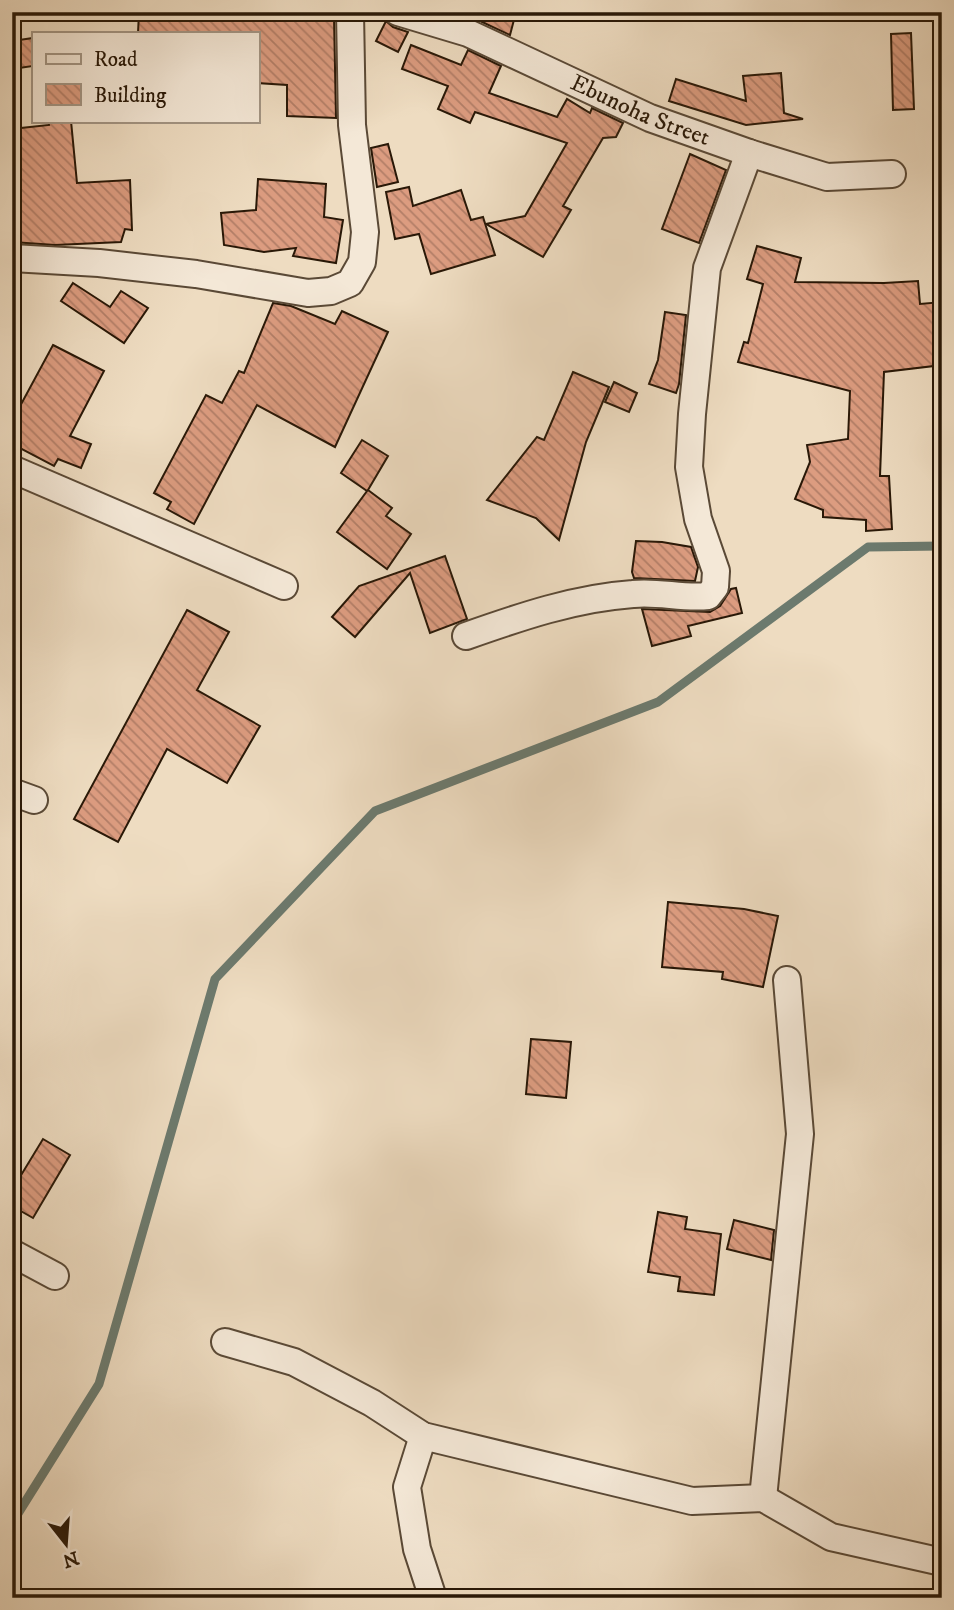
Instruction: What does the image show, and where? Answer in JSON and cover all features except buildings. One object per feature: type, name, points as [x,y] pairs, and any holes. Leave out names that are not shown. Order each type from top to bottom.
[{"type":"street","points":[[12,258],[99,263],[196,274],[308,293],[331,291],[350,284],[362,262],[365,232],[352,125],[350,12]]},
{"type":"street","name":"Ebunoha Street","points":[[398,12],[468,33],[650,118],[749,153],[827,177],[892,174]]},
{"type":"street","points":[[466,636],[517,618],[582,601],[636,593],[709,596],[715,587],[716,571],[698,519],[689,467],[692,414],[708,268],[749,153]]},
{"type":"street","points":[[12,469],[284,586]]},
{"type":"street","points":[[763,1498],[800,1134],[787,980]]},
{"type":"street","points":[[12,1253],[55,1276]]},
{"type":"street","points":[[225,1342],[294,1362],[372,1403],[423,1436],[692,1501],[763,1498],[831,1537],[942,1562]]},
{"type":"street","points":[[423,1436],[407,1487],[417,1549],[433,1598]]},
{"type":"waterway","points":[[12,1523],[99,1384],[215,979],[375,811],[658,702],[868,547],[942,546]]}]
